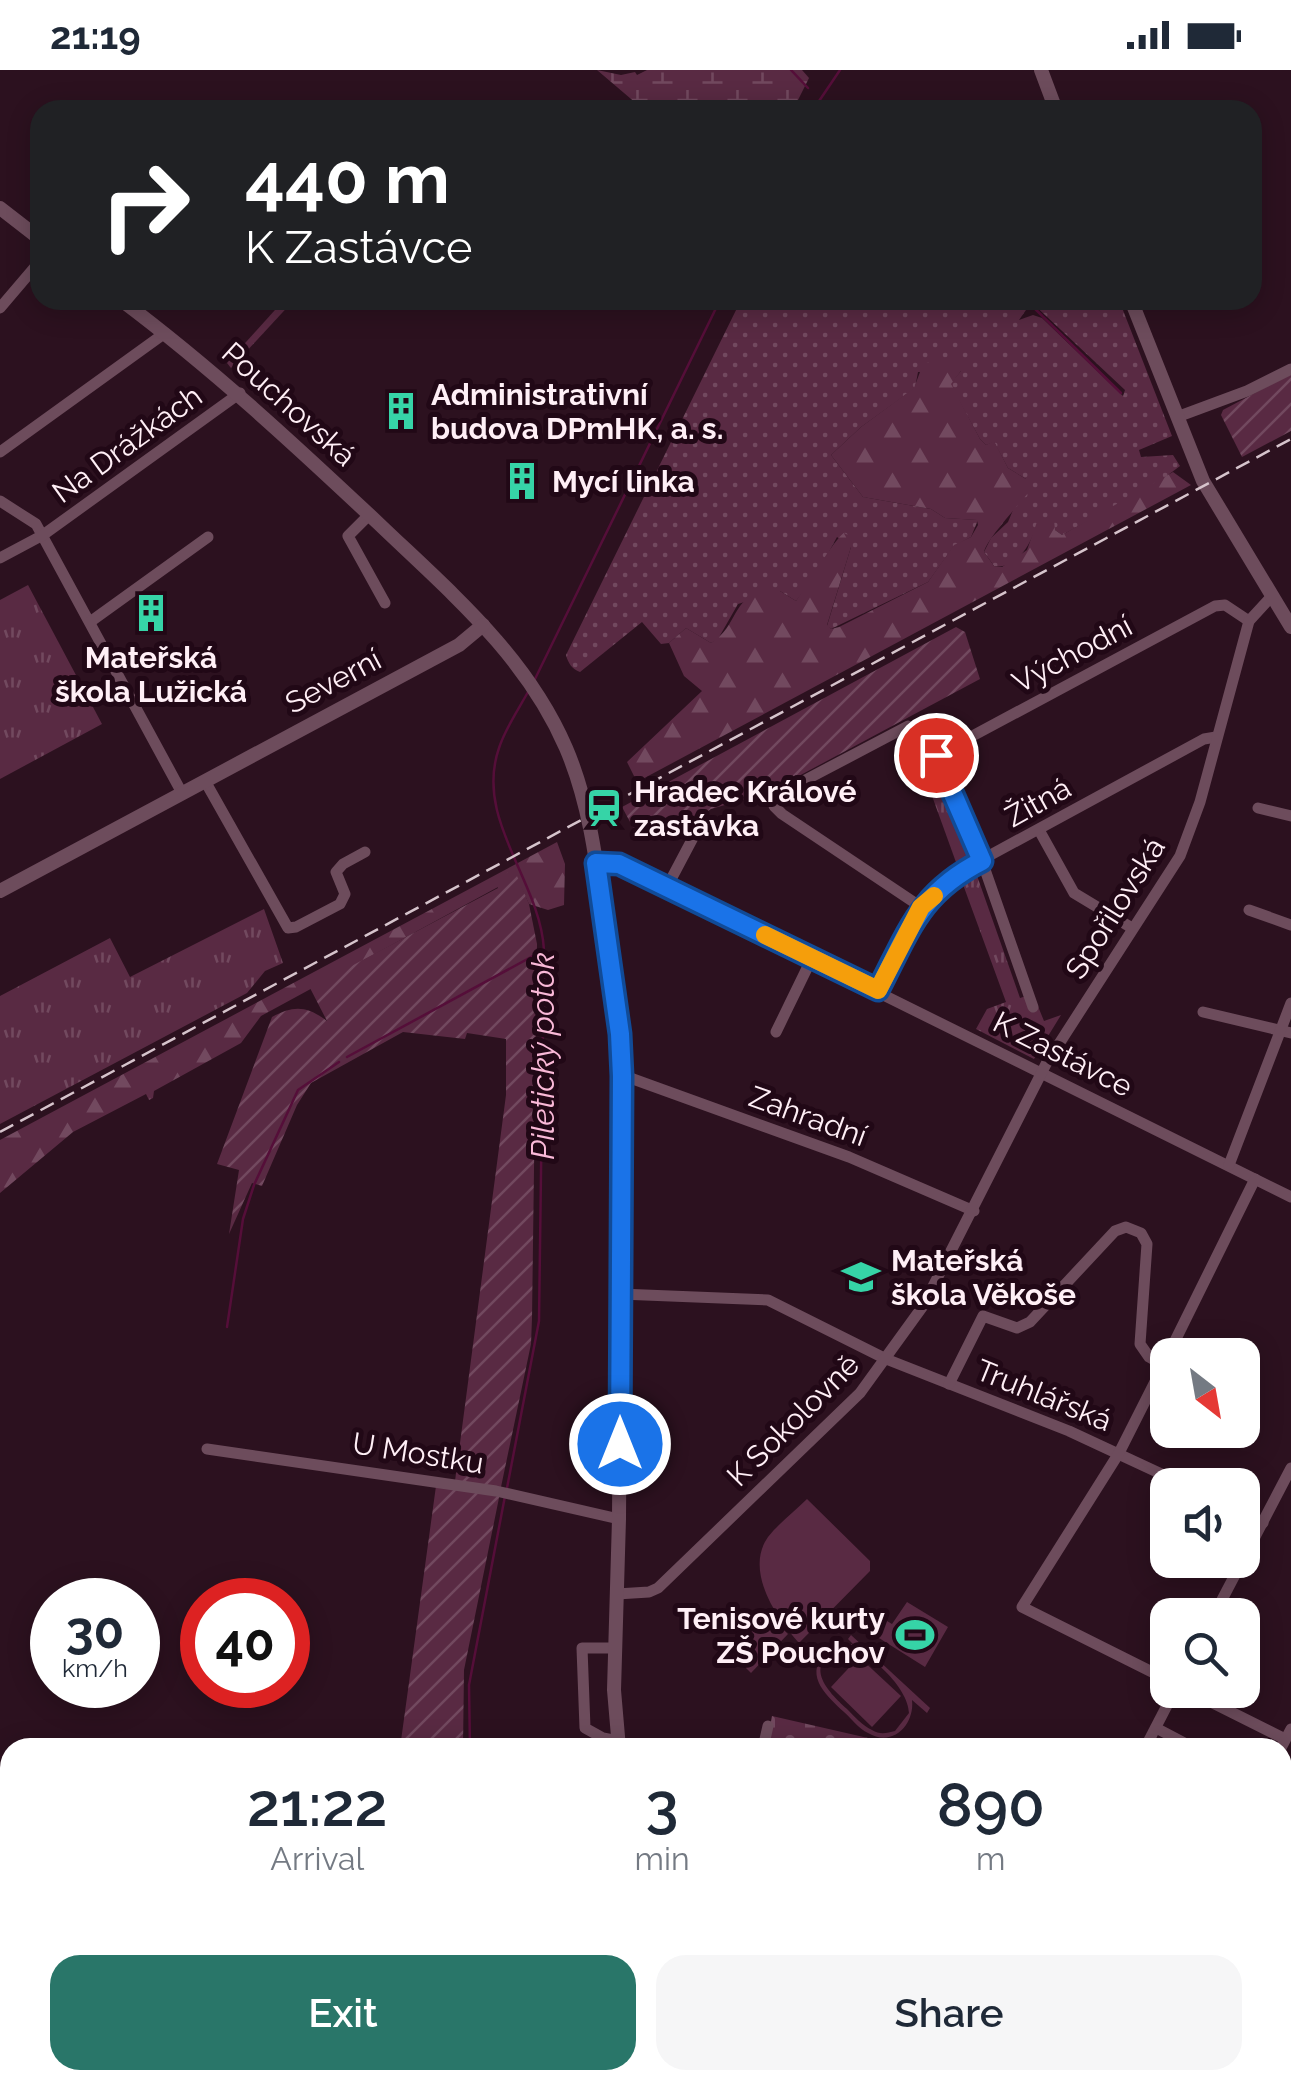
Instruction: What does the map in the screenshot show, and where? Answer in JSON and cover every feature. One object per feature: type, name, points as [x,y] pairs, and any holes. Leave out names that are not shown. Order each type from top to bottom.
[{"type":"street","points":[[1041,70],[1052,100]]},
{"type":"street","points":[[0,208],[30,231]]},
{"type":"street","points":[[0,308],[30,273]]},
{"type":"street","name":"Pouchovská","points":[[135,310],[240,394],[483,625],[520,668],[541,700],[577,778],[596,863]]},
{"type":"street","points":[[1135,310],[1203,481],[1291,627]]},
{"type":"street","points":[[0,452],[165,332]]},
{"type":"street","points":[[1178,417],[1247,392],[1291,369]]},
{"type":"street","name":"Na Drážkách","points":[[0,558],[43,535],[240,394]]},
{"type":"street","points":[[0,501],[36,524],[43,535],[182,793]]},
{"type":"street","points":[[369,515],[348,536],[385,604]]},
{"type":"street","points":[[90,622],[208,537]]},
{"type":"street","name":"Spořilovská","points":[[1042,1072],[1186,843],[1249,621],[1272,596]]},
{"type":"street","name":"Východní","points":[[936,755],[1215,606],[1225,605],[1249,621]]},
{"type":"street","name":"Severní","points":[[0,891],[459,644],[483,625]]},
{"type":"street","points":[[921,907],[782,814],[774,806],[775,796],[908,726],[936,755],[982,861],[1033,1007]]},
{"type":"street","name":"Žitná","points":[[878,990],[921,907],[963,870],[1216,737]]},
{"type":"street","points":[[205,781],[288,928],[296,928],[340,904],[344,894],[336,872],[342,864],[365,852]]},
{"type":"street","points":[[1258,808],[1291,816]]},
{"type":"street","points":[[667,887],[704,817]]},
{"type":"street","points":[[1039,830],[1074,893],[1132,928]]},
{"type":"street","points":[[596,863],[620,1034],[622,1076],[620,1519],[615,1648],[618,1738]]},
{"type":"street","name":"K Zastávce","points":[[596,863],[619,864],[667,887],[1291,1197]]},
{"type":"street","points":[[1249,910],[1291,924]]},
{"type":"street","points":[[776,1032],[812,958]]},
{"type":"street","points":[[1229,1166],[1285,1032],[1291,1003]]},
{"type":"street","points":[[1204,1012],[1285,1032]]},
{"type":"street","name":"K Sokolovně","points":[[618,1594],[658,1588],[860,1393],[923,1306],[1042,1072]]},
{"type":"street","name":"Zahradní","points":[[622,1076],[849,1156],[974,1211]]},
{"type":"street","name":"Truhlářská","points":[[1176,1338],[1255,1179]]},
{"type":"street","name":"Truhlářská","points":[[950,1384],[983,1316],[1017,1328],[1030,1322],[1121,1228],[1130,1228],[1145,1237],[1140,1344],[1150,1356]]},
{"type":"street","name":"Truhlářská","points":[[620,1294],[768,1300],[886,1358],[1120,1453]]},
{"type":"street","name":"Truhlářská","points":[[1150,1392],[1120,1453],[1022,1607],[1150,1671]]},
{"type":"street","name":"U Mostku","points":[[207,1449],[496,1491],[620,1519]]},
{"type":"street","points":[[1120,1453],[1151,1468]]},
{"type":"street","points":[[1223,1598],[1291,1468]]},
{"type":"street","points":[[603,1738],[585,1728],[582,1648],[615,1648]]},
{"type":"street","points":[[1150,1738],[1166,1708]]},
{"type":"street","points":[[1224,1708],[1286,1738]]},
{"type":"street","points":[[765,1738],[768,1726]]},
{"type":"street","points":[[1156,1728],[1175,1738]]},
{"type":"green space","points":[[597,70],[637,75],[647,70],[802,70],[809,78],[798,100],[632,100]]},
{"type":"green space","points":[[275,310],[285,310],[231,368],[227,363]]},
{"type":"green space","points":[[736,310],[1026,310],[1019,320],[1033,315],[1042,318],[1123,396],[1125,390],[1040,310],[1123,310],[1172,436],[1139,450],[1141,457],[1173,455],[1180,466],[1152,487],[1062,535],[1055,530],[1033,535],[1013,562],[994,566],[984,552],[991,538],[1008,522],[1026,479],[1008,468],[994,442],[986,445],[980,439],[950,384],[961,371],[918,372],[915,388],[861,427],[831,455],[863,497],[931,509],[945,518],[978,520],[971,537],[954,546],[928,582],[831,629],[827,626],[851,547],[837,537],[796,601],[780,591],[738,604],[718,639],[711,643],[686,628],[669,643],[661,644],[642,622],[580,672],[566,655]]},
{"type":"green space","points":[[951,356],[965,358],[951,384],[980,439],[986,445],[994,441],[1008,468],[1026,479],[1032,488],[984,552],[994,566],[1002,567],[1027,550],[1038,519],[1054,520],[1055,530],[1062,535],[1173,472],[1191,485],[637,782],[627,762],[702,691],[684,676],[669,643],[686,628],[711,643],[752,596],[780,591],[796,601],[844,533],[852,537],[851,547],[827,625],[831,629],[839,627],[928,582],[954,545],[971,537],[977,520],[945,518],[931,509],[863,497],[831,455],[914,388],[923,364]]},
{"type":"green space","points":[[1291,374],[1291,431],[1242,457],[1221,415],[1223,410]]},
{"type":"green space","points":[[28,585],[102,724],[0,779],[0,600]]},
{"type":"green space","points":[[956,627],[965,632],[980,679],[767,793],[711,809],[664,840],[636,833],[622,807]]},
{"type":"green space","points":[[910,735],[934,754],[970,856],[957,865]]},
{"type":"green space","points":[[557,842],[565,864],[564,905],[548,910],[529,904],[513,870],[498,887],[261,1016],[241,1043],[154,1091],[153,1098],[149,1100],[146,1094],[73,1132],[0,1193],[0,1140]]},
{"type":"green space","points":[[514,869],[529,904],[537,944],[532,1318],[531,1344],[501,1487],[455,1481],[506,1095],[506,1039],[467,1033],[465,1039],[403,1032],[311,1083],[297,1105],[262,1186],[252,1183],[229,1234],[239,1170],[217,1164],[272,1017],[300,1009],[327,1021],[310,988],[498,888],[495,880]]},
{"type":"green space","points":[[975,870],[1020,998],[1033,994],[1044,1021],[1061,1015],[1034,1059],[976,1029],[987,1009],[1006,1002],[961,879]]},
{"type":"green space","points":[[264,909],[283,963],[265,971],[247,993],[0,1124],[0,996],[110,938],[130,977]]},
{"type":"green space","points":[[436,1486],[500,1493],[464,1670],[463,1738],[401,1738]]},
{"type":"green space","points":[[807,1499],[870,1561],[870,1571],[799,1643],[766,1594],[760,1565],[768,1537]]},
{"type":"green space","name":"Tenisové kurty ZŠ Pouchov","points":[[907,1602],[948,1627],[925,1667],[852,1621],[862,1606],[892,1624]]},
{"type":"green space","points":[[763,1610],[788,1634],[751,1673],[726,1648]]},
{"type":"green space","points":[[851,1635],[930,1708],[927,1713],[912,1700],[912,1709],[906,1725],[886,1738],[859,1726],[825,1693],[817,1679],[818,1662],[824,1654],[837,1646],[853,1644],[848,1639]],"holes":[[[841,1648],[851,1649],[885,1671],[902,1692],[909,1713],[895,1731],[881,1733],[869,1728],[826,1686],[820,1670],[823,1662]]]},
{"type":"green space","points":[[859,1657],[901,1696],[872,1727],[831,1687]]},
{"type":"green space","points":[[772,1716],[868,1738],[768,1738]]},
{"type":"waterway","points":[[791,70],[808,88]]},
{"type":"waterway","name":"Piletický potok","points":[[820,100],[840,70]]},
{"type":"waterway","name":"Piletický potok","points":[[534,681],[715,310]]},
{"type":"waterway","points":[[1036,310],[1121,393]]},
{"type":"waterway","name":"Piletický potok","points":[[507,1488],[539,1321],[544,950],[532,899],[501,825],[494,774],[499,748],[528,692]]},
{"type":"waterway","points":[[347,1057],[544,950]]},
{"type":"waterway","points":[[227,1327],[243,1219],[254,1185],[298,1090],[339,1062]]},
{"type":"waterway","name":"Piletický potok","points":[[470,1738],[469,1685],[505,1496]]},
{"type":"railway","points":[[0,1132],[1291,439]]},
{"type":"slow traffic","points":[[765,935],[878,990],[921,907],[934,896]]},
{"type":"place","name":"Administrativní budova DPmHK, a. s.","points":[[401,411]]},
{"type":"place","name":"Mycí linka","points":[[522,481]]},
{"type":"place","name":"Mateřská škola Lužická","points":[[151,613]]},
{"type":"place","name":"Hradec Králové zastávka","points":[[604,808]]},
{"type":"place","name":"Mateřská škola Věkoše","points":[[861,1277]]},
{"type":"place","name":"Tenisové kurty ZŠ Pouchov","points":[[915,1635]]},
{"type":"route","points":[[620,1444],[622,1076],[620,1034],[596,863],[619,864],[878,990],[921,907],[963,870],[982,861],[936,755]]}]
